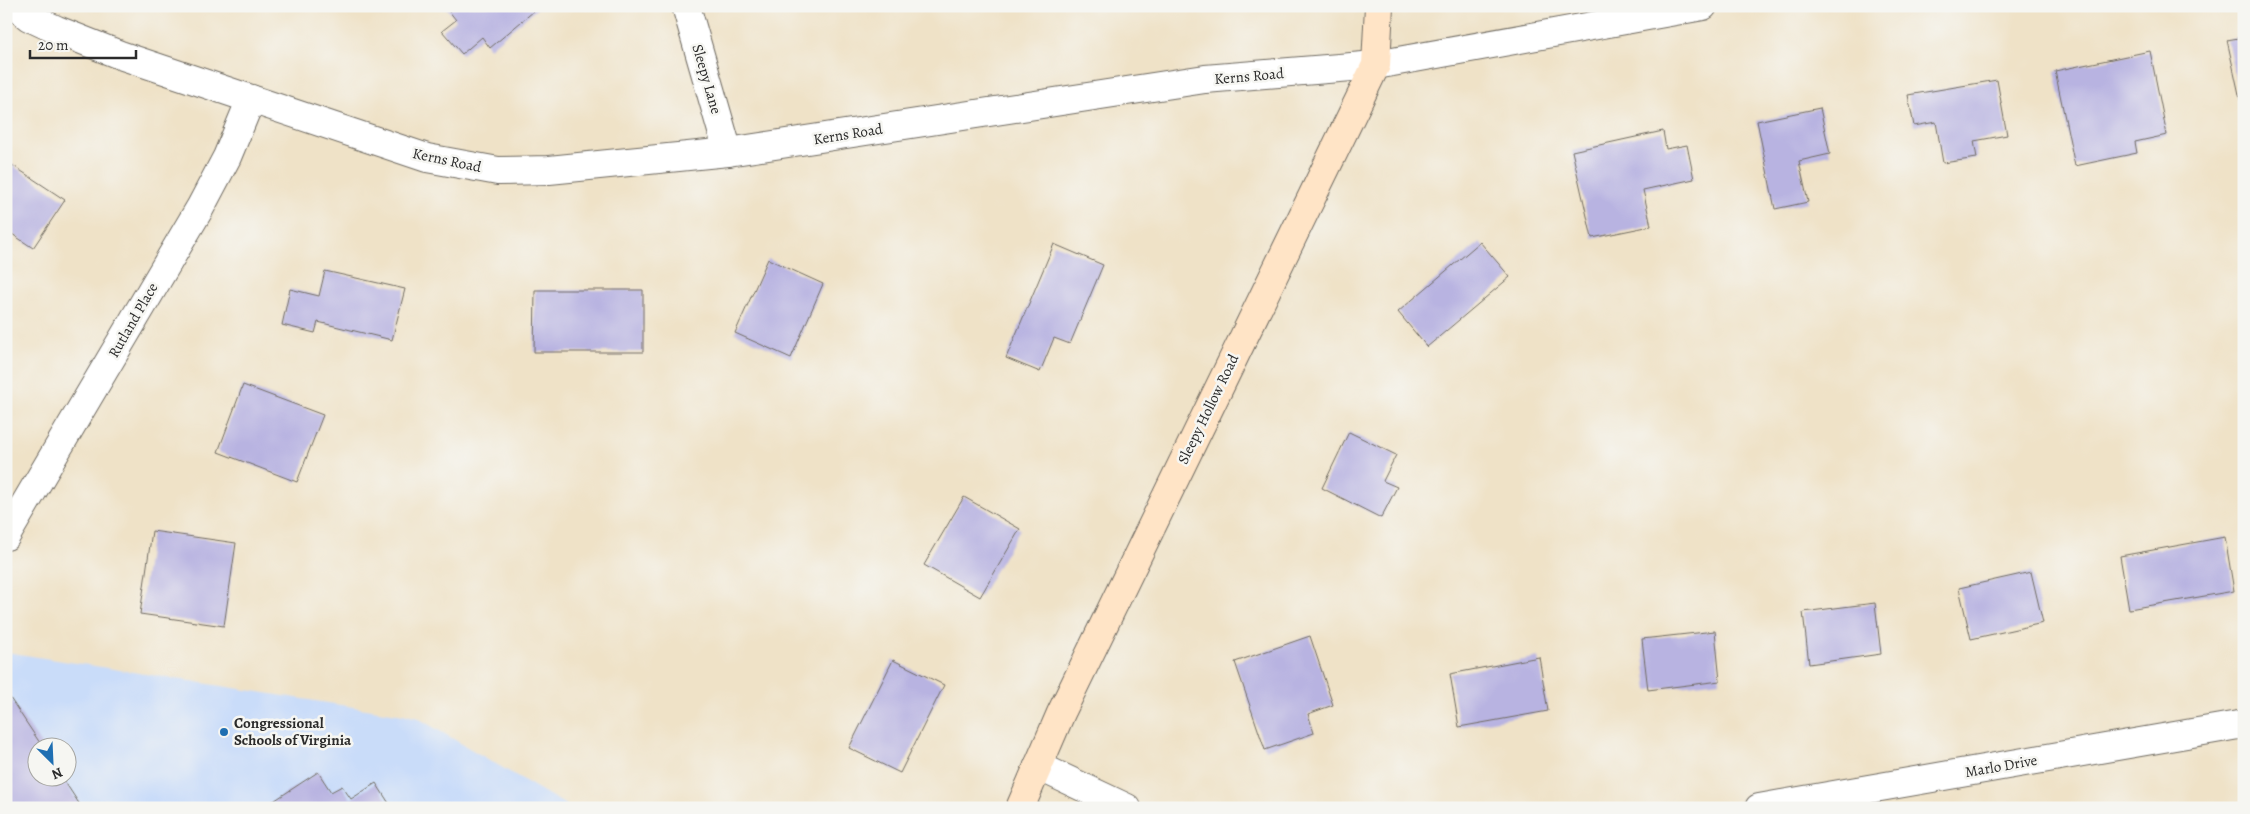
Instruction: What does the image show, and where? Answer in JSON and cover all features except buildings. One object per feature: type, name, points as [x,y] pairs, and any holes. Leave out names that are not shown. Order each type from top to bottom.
[{"type":"main road","name":"Sleepy Hollow Road","points":[[1020,808],[1061,713],[1376,65],[1379,6]]},
{"type":"street","name":"Kerns Road","points":[[15,6],[29,17],[57,30],[251,99],[427,158],[498,171],[549,170],[728,152],[1205,79],[1376,65],[1703,6]]},
{"type":"street","name":"Sleepy Lane","points":[[686,6],[728,152]]},
{"type":"street","name":"Rutland Place","points":[[6,536],[200,208],[227,157],[251,99]]},
{"type":"street","name":"Marlo Drive","points":[[1759,808],[2244,724]]},
{"type":"street","points":[[1038,766],[1127,808]]},
{"type":"shaded area","name":"Congressional Schools of Virginia","points":[[6,652],[416,717],[571,808],[6,808]]},
{"type":"place","name":"Congressional Schools of Virginia","points":[[224,732]]}]
